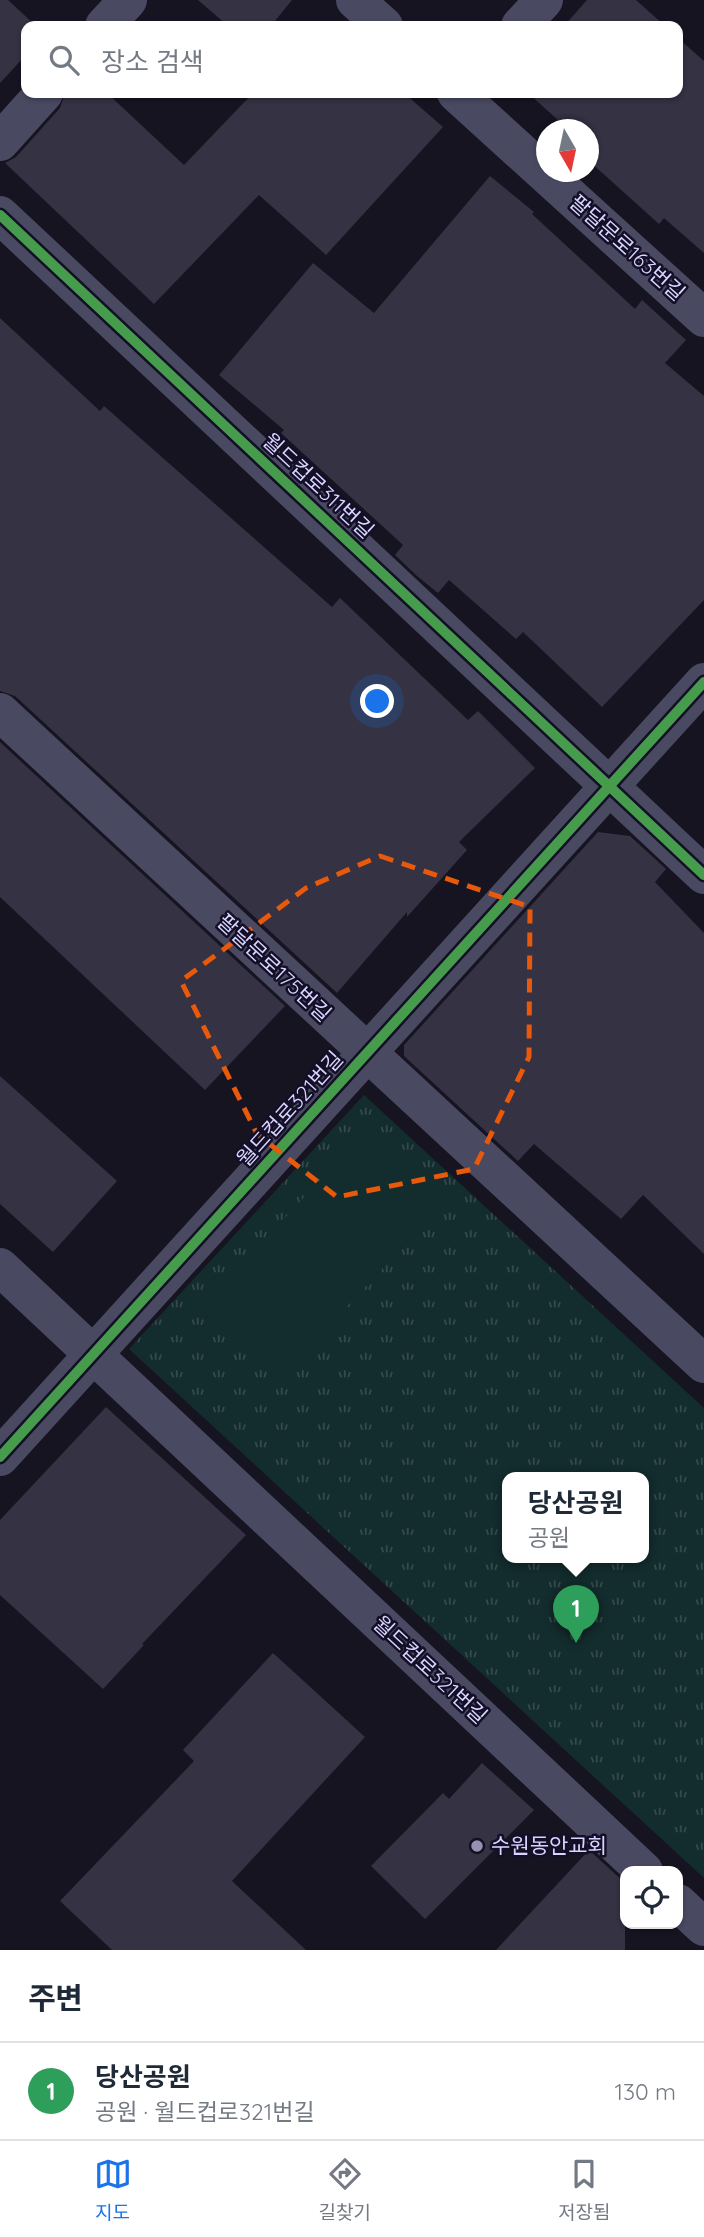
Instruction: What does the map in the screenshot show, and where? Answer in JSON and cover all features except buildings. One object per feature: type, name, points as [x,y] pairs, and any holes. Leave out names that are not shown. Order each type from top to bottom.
[{"type":"street","points":[[109,21],[128,0]]},
{"type":"street","points":[[355,0],[378,21]]},
{"type":"street","points":[[525,21],[544,0]]},
{"type":"street","points":[[0,142],[40,98]]},
{"type":"street","name":"팔달문로163번길","points":[[463,98],[704,318]]},
{"type":"street","name":"월드컵로311번길","points":[[0,215],[609,786]]},
{"type":"street","name":"월드컵로321번길","points":[[0,1457],[704,682]]},
{"type":"street","name":"팔달문로175번길","points":[[0,712],[704,1364]]},
{"type":"street","points":[[609,786],[704,875]]},
{"type":"street","points":[[0,1267],[93,1354]]},
{"type":"street","name":"월드컵로321번길","points":[[93,1354],[639,1866]]},
{"type":"street","points":[[683,1908],[704,1927]]},
{"type":"street","points":[[696,1950],[704,1941]]},
{"type":"highlighted area","points":[[380,856],[530,907],[529,1057],[474,1169],[337,1197],[257,1134],[181,981],[306,888]]},
{"type":"green space","points":[[364,1095],[704,1408],[704,1878],[129,1349]]},
{"type":"green space","points":[[367,1130],[445,1201],[278,1381],[200,1309]]},
{"type":"cycle path","points":[[0,215],[704,875]]},
{"type":"cycle path","points":[[0,1457],[704,682]]},
{"type":"place","name":"당산공원","points":[[576,1643]]},
{"type":"place","name":"수원동안교회","points":[[477,1846]]}]
